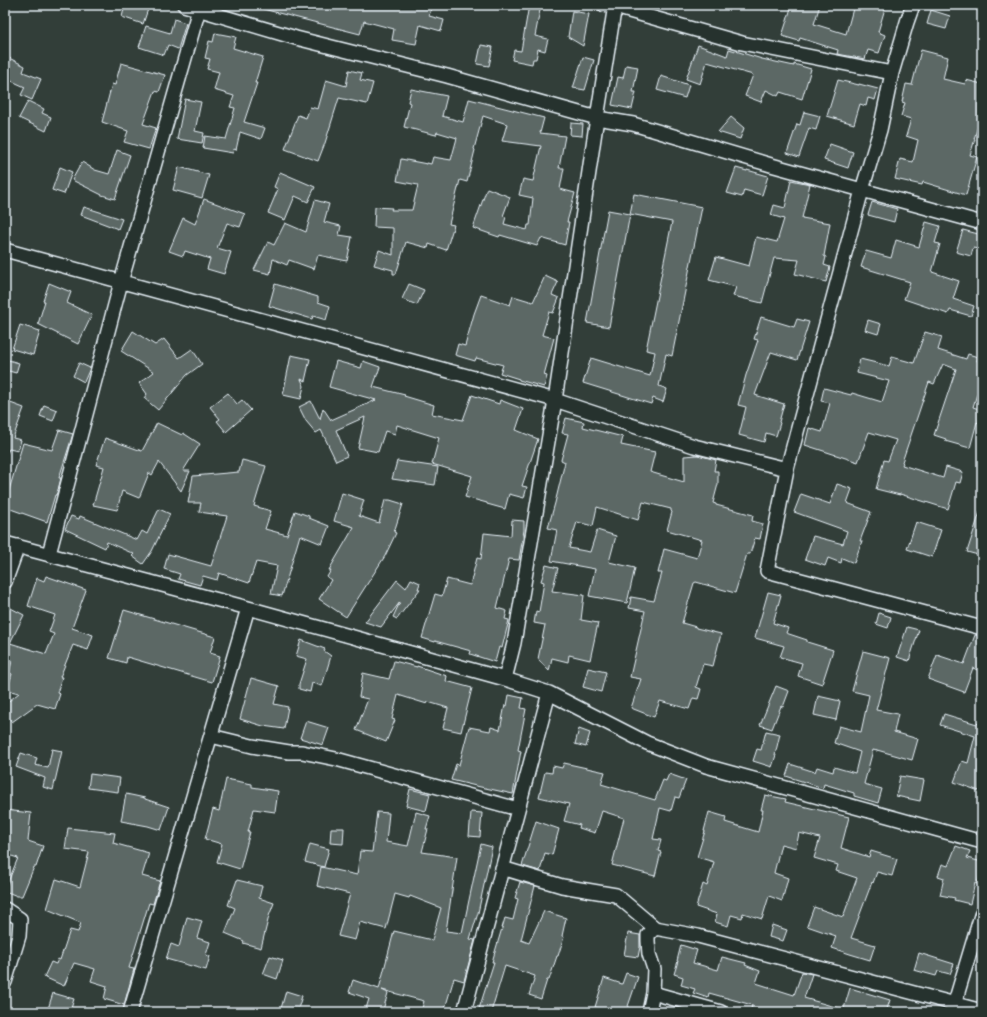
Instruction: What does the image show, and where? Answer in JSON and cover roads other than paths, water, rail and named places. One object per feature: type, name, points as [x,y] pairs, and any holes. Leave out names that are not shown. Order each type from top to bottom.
[{"type":"street","points":[[184,5],[296,38],[447,76],[597,118],[633,124],[764,163],[982,223]]},
{"type":"street","points":[[913,5],[892,73],[880,130],[862,190],[787,469],[767,571],[982,628]]},
{"type":"street","points":[[505,679],[514,643],[555,400],[597,118],[611,6],[742,43],[892,73]]},
{"type":"street","points":[[49,554],[121,282],[199,9]]},
{"type":"street","points":[[5,250],[555,400],[694,446],[787,469]]},
{"type":"street","points":[[5,542],[505,679],[549,693],[647,743],[706,766],[982,842]]},
{"type":"street","points":[[5,582],[18,546]]},
{"type":"street","points":[[130,1012],[248,608]]},
{"type":"street","points":[[464,1012],[549,693]]},
{"type":"street","points":[[211,736],[252,746],[289,752],[302,752],[336,759],[518,808]]},
{"type":"street","points":[[502,868],[562,886],[616,895],[655,928],[698,936],[953,1008],[982,1012]]},
{"type":"street","points":[[5,909],[20,919],[19,936],[5,982]]},
{"type":"street","points":[[953,1008],[982,912]]},
{"type":"street","points":[[649,1012],[653,993],[654,969],[649,954],[648,935],[655,928]]},
{"type":"street","points":[[653,993],[721,1012]]}]
